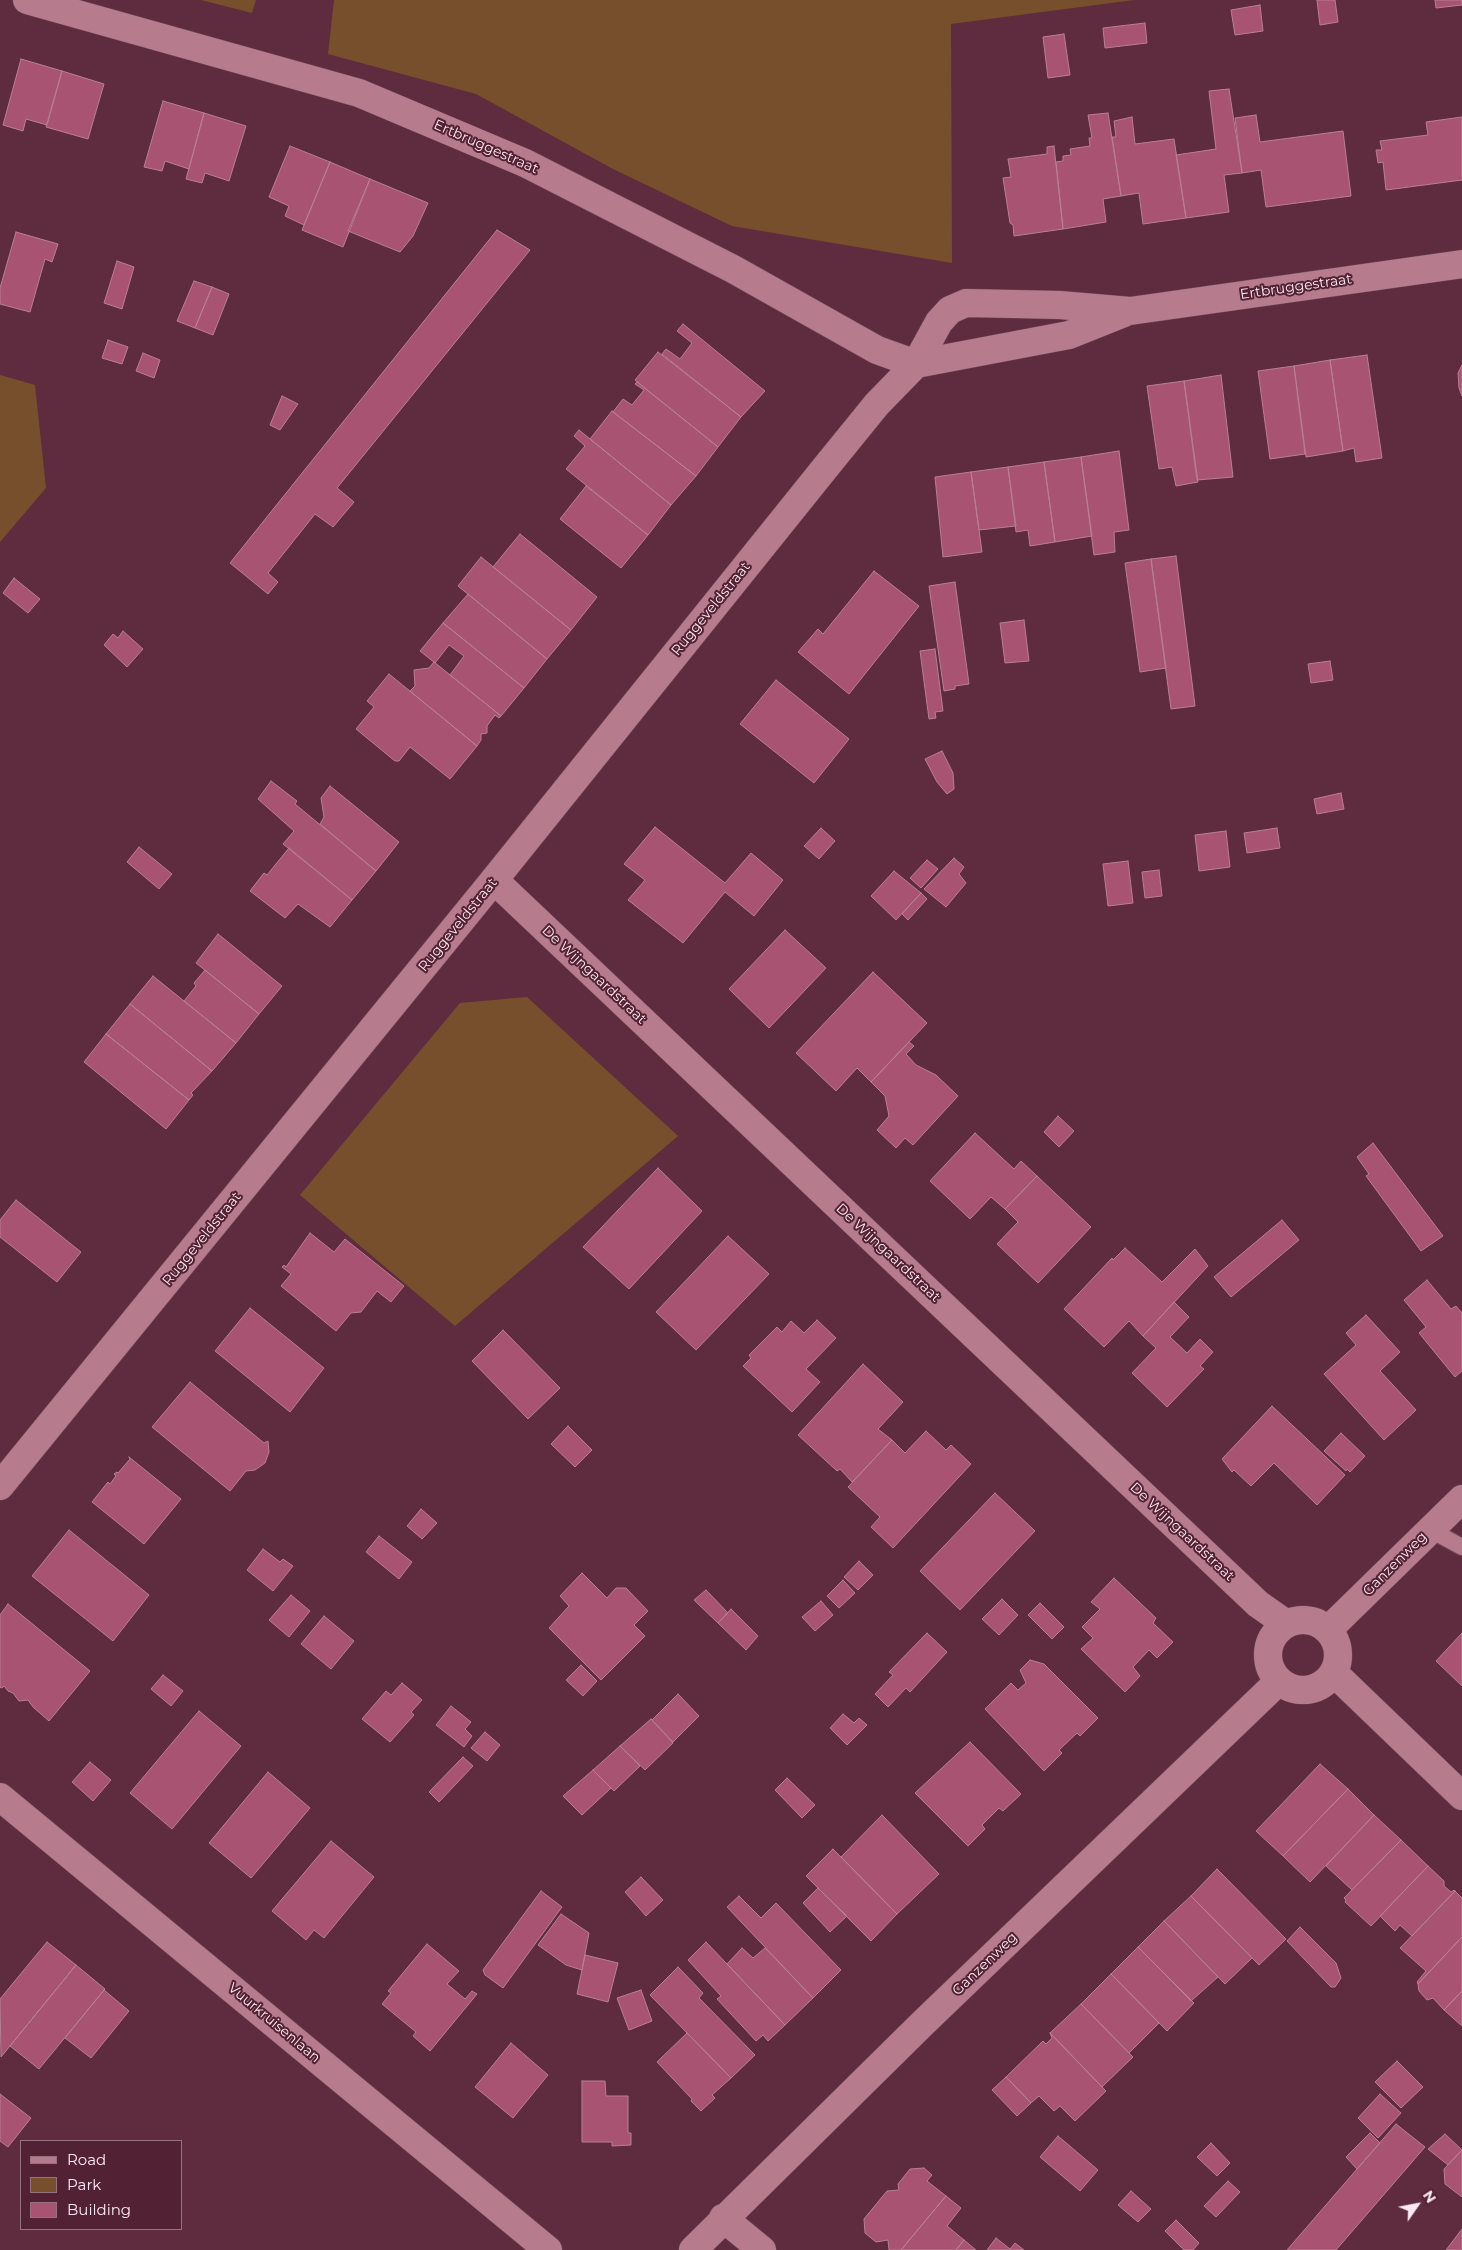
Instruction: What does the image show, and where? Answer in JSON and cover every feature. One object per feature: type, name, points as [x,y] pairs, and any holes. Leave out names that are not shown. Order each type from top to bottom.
[{"type":"street","name":"Ertbruggestraat","points":[[26,0],[359,93],[534,168],[733,269],[878,350],[923,353],[1069,335],[1130,311]]},
{"type":"street","name":"Ertbruggestraat","points":[[923,353],[939,322],[950,310],[966,303],[1060,305],[1130,311],[1462,264]]},
{"type":"street","name":"Ruggeveldstraat","points":[[0,1486],[494,880],[877,404],[923,353]]},
{"type":"street","name":"De Wijngaardstraat","points":[[494,880],[1258,1604],[1285,1623]]},
{"type":"street","name":"Ganzenweg","points":[[1329,1629],[1429,1529],[1462,1499]]},
{"type":"street","points":[[1306,1619],[1318,1622],[1329,1629],[1339,1649],[1339,1661],[1334,1673],[1325,1684],[1313,1689],[1301,1690],[1289,1687],[1278,1681],[1268,1661],[1268,1649],[1272,1637],[1285,1623],[1306,1619]]},
{"type":"street","points":[[1334,1673],[1462,1796]]},
{"type":"street","name":"Ganzenweg","points":[[693,2250],[1278,1681]]},
{"type":"street","name":"Vuurkruisenlaan","points":[[0,1797],[548,2250]]},
{"type":"street","points":[[724,2218],[762,2250]]},
{"type":"lane","points":[[1429,1529],[1462,1547]]},
{"type":"green space","points":[[201,0],[256,0],[252,13]]},
{"type":"green space","points":[[334,0],[1134,0],[951,24],[952,263],[732,226],[613,169],[476,94],[328,54]]},
{"type":"green space","points":[[0,375],[35,385],[46,488],[0,542]]},
{"type":"green space","points":[[527,997],[678,1136],[455,1326],[300,1195],[460,1003]]},
{"type":"building","points":[[1317,0],[1335,0],[1338,22],[1320,25]]},
{"type":"building","points":[[1435,0],[1462,0],[1462,5],[1436,8]]},
{"type":"building","points":[[1260,5],[1263,31],[1235,35],[1231,10]]},
{"type":"building","points":[[1145,23],[1147,43],[1105,48],[1103,28]]},
{"type":"building","points":[[1064,34],[1070,75],[1048,78],[1043,37]]},
{"type":"building","points":[[21,59],[62,71],[47,125],[26,119],[23,131],[3,125]]},
{"type":"building","points":[[62,71],[104,84],[88,139],[46,127]]},
{"type":"building","points":[[1229,89],[1242,173],[1224,175],[1229,212],[1186,218],[1176,155],[1216,149],[1209,91]]},
{"type":"building","points":[[163,101],[204,113],[189,169],[165,161],[162,171],[144,167]]},
{"type":"building","points":[[204,113],[246,126],[229,181],[205,173],[202,183],[186,179]]},
{"type":"building","points":[[1108,113],[1121,196],[1103,199],[1106,222],[1063,229],[1056,162],[1063,161],[1063,156],[1071,155],[1070,149],[1090,146],[1089,138],[1092,138],[1088,115]]},
{"type":"building","points":[[1256,115],[1260,142],[1343,131],[1351,196],[1266,207],[1261,170],[1242,173],[1235,118]]},
{"type":"building","points":[[1132,117],[1135,144],[1174,139],[1186,218],[1143,224],[1139,193],[1121,196],[1112,137],[1116,137],[1114,121]]},
{"type":"building","points":[[1462,117],[1462,180],[1386,190],[1383,162],[1378,163],[1376,150],[1382,150],[1380,141],[1428,135],[1426,122]]},
{"type":"building","points":[[290,146],[330,162],[304,225],[285,216],[289,206],[269,197]]},
{"type":"building","points":[[1054,146],[1063,229],[1014,236],[1013,225],[1010,223],[1003,178],[1011,177],[1008,159],[1047,154],[1047,147]]},
{"type":"building","points":[[330,162],[370,179],[343,247],[302,230]]},
{"type":"building","points":[[370,179],[428,203],[413,236],[400,252],[348,231]]},
{"type":"building","points":[[497,230],[530,250],[337,488],[354,502],[333,527],[315,514],[268,573],[278,582],[268,594],[230,563]]},
{"type":"building","points":[[16,232],[58,244],[52,262],[45,259],[30,312],[0,304],[0,288]]},
{"type":"building","points":[[117,261],[134,267],[122,309],[104,303]]},
{"type":"building","points":[[194,281],[212,287],[195,328],[177,321]]},
{"type":"building","points":[[212,287],[229,294],[213,335],[195,328]]},
{"type":"building","points":[[683,324],[765,391],[741,417],[662,354],[666,349],[680,359],[692,343],[677,331]]},
{"type":"building","points":[[108,340],[128,347],[122,364],[102,358]]},
{"type":"building","points":[[658,352],[741,417],[718,447],[635,380]]},
{"type":"building","points":[[143,353],[160,360],[154,378],[136,371]]},
{"type":"building","points":[[1367,355],[1382,458],[1356,462],[1354,448],[1343,451],[1330,360]]},
{"type":"building","points":[[1330,360],[1343,451],[1306,457],[1294,366]]},
{"type":"building","points":[[1462,365],[1462,396],[1459,388],[1458,373]]},
{"type":"building","points":[[1294,366],[1305,454],[1270,459],[1258,371]]},
{"type":"building","points":[[1221,375],[1233,477],[1197,480],[1184,381]]},
{"type":"building","points":[[1184,381],[1198,482],[1176,486],[1172,467],[1159,469],[1147,386]]},
{"type":"building","points":[[637,382],[718,447],[696,476],[613,412],[623,399],[632,405],[644,390],[635,384]]},
{"type":"building","points":[[282,396],[298,404],[280,430],[270,425]]},
{"type":"building","points":[[612,411],[696,476],[671,505],[590,439]]},
{"type":"building","points":[[579,430],[671,505],[648,535],[566,469],[585,446],[574,436]]},
{"type":"building","points":[[1119,451],[1129,530],[1114,532],[1115,552],[1094,555],[1081,457]]},
{"type":"building","points":[[1081,457],[1092,536],[1055,542],[1044,462]]},
{"type":"building","points":[[1044,462],[1055,542],[1030,546],[1028,530],[1016,532],[1008,467]]},
{"type":"building","points":[[1008,467],[1016,526],[979,530],[971,472]]},
{"type":"building","points":[[971,472],[982,552],[943,557],[935,477]]},
{"type":"building","points":[[586,486],[648,535],[621,568],[560,519]]},
{"type":"building","points":[[520,534],[597,597],[571,630],[493,567]]},
{"type":"building","points":[[1176,556],[1195,706],[1171,709],[1151,559]]},
{"type":"building","points":[[481,557],[571,630],[547,659],[458,586]]},
{"type":"building","points":[[1151,559],[1166,668],[1140,672],[1125,563]]},
{"type":"building","points":[[874,571],[919,606],[849,694],[798,652],[818,629],[823,634]]},
{"type":"building","points":[[14,578],[40,599],[28,613],[3,593]]},
{"type":"building","points":[[955,582],[969,684],[955,686],[955,689],[944,691],[929,586]]},
{"type":"building","points":[[468,594],[547,659],[524,688],[443,623]]},
{"type":"building","points":[[1024,620],[1029,661],[1005,663],[1000,623]]},
{"type":"building","points":[[443,623],[524,688],[501,716],[450,675],[464,656],[449,645],[435,663],[420,651]]},
{"type":"building","points":[[123,631],[143,649],[127,667],[104,645],[113,634],[118,638]]},
{"type":"building","points":[[935,649],[943,711],[935,712],[936,718],[929,719],[920,651]]},
{"type":"building","points":[[1330,661],[1333,680],[1311,683],[1308,664]]},
{"type":"building","points":[[434,662],[501,716],[499,718],[495,715],[487,726],[487,733],[481,734],[481,740],[477,746],[410,691],[415,686],[414,670],[429,668]]},
{"type":"building","points":[[389,674],[477,746],[450,779],[410,747],[399,761],[395,761],[356,729],[374,707],[367,701]]},
{"type":"building","points":[[776,680],[849,739],[814,783],[740,724]]},
{"type":"building","points":[[942,751],[953,773],[954,789],[947,794],[937,782],[925,759]]},
{"type":"building","points":[[271,781],[297,801],[295,804],[376,871],[352,900],[283,844],[294,831],[258,799]]},
{"type":"building","points":[[330,786],[399,842],[376,871],[320,824],[324,817],[321,798]]},
{"type":"building","points":[[1341,793],[1344,809],[1317,814],[1314,799]]},
{"type":"building","points":[[655,827],[725,883],[751,853],[783,880],[754,916],[725,892],[683,943],[628,900],[645,880],[624,864]]},
{"type":"building","points":[[821,828],[835,841],[819,859],[804,846]]},
{"type":"building","points":[[1277,828],[1280,848],[1247,853],[1244,833]]},
{"type":"building","points":[[1226,831],[1230,867],[1199,871],[1195,835]]},
{"type":"building","points":[[139,847],[172,874],[159,889],[127,862]]},
{"type":"building","points":[[289,848],[352,900],[330,927],[298,904],[285,918],[250,891],[264,873],[267,875]]},
{"type":"building","points":[[954,858],[964,867],[959,874],[966,883],[946,907],[924,889]]},
{"type":"building","points":[[927,860],[938,869],[921,888],[910,878]]},
{"type":"building","points":[[1128,861],[1133,903],[1108,906],[1103,864]]},
{"type":"building","points":[[1159,870],[1162,896],[1145,898],[1142,872]]},
{"type":"building","points":[[894,871],[921,893],[896,920],[871,896]]},
{"type":"building","points":[[921,893],[927,899],[908,920],[902,914]]},
{"type":"building","points":[[785,930],[826,968],[769,1028],[729,989]]},
{"type":"building","points":[[218,934],[282,986],[259,1014],[196,963]]},
{"type":"building","points":[[205,970],[259,1014],[236,1043],[184,1001],[196,986],[194,983]]},
{"type":"building","points":[[873,972],[927,1023],[871,1082],[857,1068],[836,1091],[796,1053]]},
{"type":"building","points":[[153,976],[236,1043],[212,1071],[130,1004]]},
{"type":"building","points":[[130,1004],[212,1071],[191,1093],[193,1095],[189,1100],[106,1034]]},
{"type":"building","points":[[106,1034],[189,1100],[166,1129],[84,1062]]},
{"type":"building","points":[[909,1042],[914,1046],[906,1054],[916,1065],[936,1075],[958,1096],[913,1145],[905,1138],[896,1148],[877,1130],[889,1116],[885,1096],[871,1082]]},
{"type":"building","points":[[1058,1116],[1074,1131],[1059,1147],[1044,1132]]},
{"type":"building","points":[[975,1133],[1014,1169],[1021,1161],[1037,1176],[1005,1209],[991,1197],[970,1219],[930,1181]]},
{"type":"building","points":[[1373,1143],[1443,1236],[1421,1251],[1366,1176],[1369,1174],[1357,1157]]},
{"type":"building","points":[[658,1168],[702,1211],[629,1289],[583,1247]]},
{"type":"building","points":[[1037,1176],[1091,1227],[1038,1283],[997,1244],[1018,1222],[1005,1209]]},
{"type":"building","points":[[16,1200],[81,1252],[57,1282],[0,1237],[0,1220]]},
{"type":"building","points":[[1282,1220],[1299,1240],[1231,1297],[1214,1277]]},
{"type":"building","points":[[310,1233],[334,1252],[345,1239],[404,1286],[391,1302],[377,1291],[361,1312],[351,1313],[336,1331],[281,1286],[291,1274],[282,1267],[284,1265],[286,1267]]},
{"type":"building","points":[[728,1236],[769,1274],[696,1350],[656,1312]]},
{"type":"building","points":[[1125,1248],[1162,1282],[1195,1249],[1208,1266],[1143,1336],[1129,1321],[1104,1347],[1064,1309],[1112,1258],[1113,1260]]},
{"type":"building","points":[[1427,1280],[1451,1309],[1456,1306],[1462,1313],[1462,1371],[1455,1377],[1419,1333],[1426,1327],[1404,1300]]},
{"type":"building","points":[[1174,1302],[1189,1317],[1170,1337],[1187,1353],[1200,1339],[1213,1352],[1200,1366],[1204,1369],[1167,1407],[1132,1373],[1156,1348],[1143,1336]]},
{"type":"building","points":[[250,1308],[324,1368],[290,1412],[215,1351]]},
{"type":"building","points":[[1366,1315],[1400,1352],[1380,1371],[1416,1410],[1384,1440],[1324,1374],[1356,1345],[1346,1333]]},
{"type":"building","points":[[817,1320],[836,1338],[806,1369],[820,1382],[792,1412],[743,1366],[751,1358],[749,1355],[777,1327],[782,1332],[791,1321],[804,1333]]},
{"type":"building","points":[[503,1330],[560,1388],[528,1419],[472,1361]]},
{"type":"building","points":[[863,1364],[903,1402],[878,1429],[892,1440],[852,1482],[840,1469],[837,1471],[798,1435]]},
{"type":"building","points":[[190,1382],[264,1443],[268,1441],[269,1452],[265,1463],[255,1470],[246,1471],[230,1491],[152,1427]]},
{"type":"building","points":[[1272,1406],[1345,1475],[1317,1505],[1274,1463],[1251,1486],[1234,1470],[1232,1472],[1222,1459]]},
{"type":"building","points":[[568,1426],[592,1450],[575,1467],[551,1444]]},
{"type":"building","points":[[926,1431],[946,1450],[951,1445],[971,1464],[893,1548],[871,1527],[880,1517],[848,1487],[892,1440],[905,1453]]},
{"type":"building","points":[[1341,1433],[1365,1456],[1350,1472],[1347,1469],[1346,1471],[1324,1451]]},
{"type":"building","points":[[129,1457],[181,1499],[144,1544],[92,1502],[108,1482],[110,1484],[116,1476],[114,1474],[118,1473],[130,1459]]},
{"type":"building","points":[[995,1493],[1035,1531],[960,1610],[920,1571]]},
{"type":"building","points":[[421,1509],[437,1523],[422,1539],[407,1526]]},
{"type":"building","points":[[69,1530],[149,1595],[113,1641],[32,1576]]},
{"type":"building","points":[[379,1536],[412,1562],[399,1579],[366,1552]]},
{"type":"building","points":[[263,1549],[280,1562],[283,1559],[293,1566],[273,1591],[247,1570]]},
{"type":"building","points":[[859,1561],[873,1575],[858,1590],[844,1577]]},
{"type":"building","points":[[582,1573],[607,1598],[616,1588],[626,1588],[648,1611],[634,1625],[645,1636],[601,1680],[549,1628],[569,1606],[560,1596]]},
{"type":"building","points":[[1114,1578],[1156,1618],[1153,1623],[1173,1642],[1157,1658],[1149,1650],[1133,1667],[1140,1676],[1125,1692],[1081,1649],[1093,1638],[1082,1627],[1100,1609],[1091,1602]]},
{"type":"building","points":[[843,1580],[855,1593],[839,1608],[827,1596]]},
{"type":"building","points":[[706,1590],[728,1613],[718,1623],[694,1600]]},
{"type":"building","points":[[291,1595],[310,1611],[289,1637],[269,1620]]},
{"type":"building","points":[[1002,1599],[1018,1615],[999,1635],[982,1619]]},
{"type":"building","points":[[821,1601],[833,1615],[815,1631],[802,1617]]},
{"type":"building","points":[[1040,1603],[1064,1627],[1052,1639],[1028,1615]]},
{"type":"building","points":[[8,1604],[90,1671],[49,1721],[28,1700],[19,1701],[4,1686],[0,1687],[0,1615]]},
{"type":"building","points":[[731,1609],[758,1636],[746,1650],[718,1623]]},
{"type":"building","points":[[324,1616],[354,1641],[331,1669],[301,1644]]},
{"type":"building","points":[[927,1633],[947,1652],[910,1692],[906,1688],[888,1707],[875,1694],[893,1675],[889,1672]]},
{"type":"building","points":[[1462,1633],[1462,1686],[1436,1661]]},
{"type":"building","points":[[1030,1660],[1044,1664],[1098,1718],[1080,1736],[1077,1733],[1059,1750],[1062,1753],[1044,1771],[985,1709],[1011,1683],[1018,1690],[1026,1683],[1020,1670]]},
{"type":"building","points":[[581,1665],[597,1681],[583,1696],[566,1680]]},
{"type":"building","points":[[163,1675],[183,1691],[171,1706],[151,1689]]},
{"type":"building","points":[[402,1683],[422,1700],[411,1712],[414,1715],[390,1742],[362,1719],[386,1691],[391,1695]]},
{"type":"building","points":[[678,1694],[699,1716],[673,1742],[652,1720]]},
{"type":"building","points":[[451,1706],[471,1722],[465,1729],[472,1736],[464,1747],[436,1725]]},
{"type":"building","points":[[199,1711],[241,1746],[172,1829],[130,1793]]},
{"type":"building","points":[[843,1714],[854,1723],[859,1718],[867,1725],[847,1745],[830,1728]]},
{"type":"building","points":[[651,1719],[673,1743],[645,1770],[620,1746]]},
{"type":"building","points":[[485,1732],[500,1745],[487,1761],[471,1748]]},
{"type":"building","points":[[970,1742],[1021,1794],[1003,1811],[999,1808],[982,1825],[985,1829],[968,1846],[915,1793]]},
{"type":"building","points":[[620,1746],[640,1766],[614,1791],[593,1770]]},
{"type":"building","points":[[463,1757],[473,1766],[439,1802],[429,1792]]},
{"type":"building","points":[[90,1762],[111,1780],[93,1801],[72,1782]]},
{"type":"building","points":[[1320,1764],[1348,1789],[1283,1856],[1256,1831]]},
{"type":"building","points":[[593,1770],[611,1788],[582,1815],[563,1796]]},
{"type":"building","points":[[268,1772],[310,1808],[251,1878],[209,1843]]},
{"type":"building","points":[[787,1778],[815,1805],[802,1818],[775,1790]]},
{"type":"building","points":[[1348,1789],[1374,1815],[1310,1882],[1283,1856]]},
{"type":"building","points":[[882,1815],[939,1874],[897,1914],[841,1857]]},
{"type":"building","points":[[1374,1815],[1401,1840],[1352,1890],[1326,1866]]},
{"type":"building","points":[[1401,1840],[1428,1866],[1371,1926],[1345,1902],[1344,1898]]},
{"type":"building","points":[[331,1841],[374,1877],[324,1938],[314,1930],[306,1940],[272,1911]]},
{"type":"building","points":[[833,1849],[897,1914],[871,1941],[806,1876]]},
{"type":"building","points":[[1428,1866],[1444,1881],[1444,1886],[1451,1892],[1455,1891],[1412,1936],[1400,1925],[1395,1931],[1380,1916]]},
{"type":"building","points":[[1217,1869],[1286,1939],[1259,1965],[1191,1896]]},
{"type":"building","points":[[641,1877],[663,1900],[646,1916],[625,1892]]},
{"type":"building","points":[[818,1888],[847,1916],[830,1932],[803,1903]]},
{"type":"building","points":[[541,1891],[562,1907],[503,1988],[485,1975],[483,1970]]},
{"type":"building","points":[[1455,1891],[1462,1898],[1462,1937],[1418,1984],[1417,1982],[1426,1971],[1400,1948]]},
{"type":"building","points":[[739,1896],[761,1918],[776,1903],[841,1970],[813,1998],[727,1907]]},
{"type":"building","points":[[1191,1896],[1252,1958],[1225,1984],[1164,1921]]},
{"type":"building","points":[[561,1914],[589,1933],[582,1970],[566,1965],[538,1945]]},
{"type":"building","points":[[1164,1921],[1218,1977],[1191,2001],[1138,1947]]},
{"type":"building","points":[[1300,1927],[1336,1963],[1341,1978],[1335,1987],[1331,1987],[1287,1941]]},
{"type":"building","points":[[1462,1937],[1462,1991],[1444,2010],[1433,1998],[1427,2000],[1419,1991],[1418,1984]]},
{"type":"building","points":[[47,1942],[76,1965],[1,2057],[0,1999]]},
{"type":"building","points":[[706,1942],[785,2025],[768,2041],[763,2035],[756,2041],[717,1999],[721,1996],[688,1960]]},
{"type":"building","points":[[427,1944],[459,1971],[447,1984],[465,1999],[472,1991],[477,1994],[430,2051],[413,2036],[416,2032],[382,2004],[391,1993],[388,1991]]},
{"type":"building","points":[[1138,1947],[1194,2003],[1167,2031],[1111,1974]]},
{"type":"building","points":[[742,1948],[753,1958],[765,1948],[813,1998],[785,2025],[727,1964]]},
{"type":"building","points":[[585,1955],[618,1963],[608,2002],[577,1994]]},
{"type":"building","points":[[76,1965],[105,1989],[39,2069],[10,2046]]},
{"type":"building","points":[[678,1967],[703,1993],[699,1998],[755,2055],[731,2078],[650,1995]]},
{"type":"building","points":[[1111,1974],[1159,2023],[1129,2053],[1081,2004]]},
{"type":"building","points":[[104,1990],[129,2011],[91,2058],[65,2038]]},
{"type":"building","points":[[641,1990],[652,2021],[629,2030],[617,1998]]},
{"type":"building","points":[[1462,1991],[1462,2026],[1444,2010]]},
{"type":"building","points":[[1081,2004],[1133,2057],[1102,2087],[1050,2033]]},
{"type":"building","points":[[687,2033],[731,2078],[712,2095],[715,2098],[701,2111],[657,2062]]},
{"type":"building","points":[[1050,2033],[1106,2091],[1075,2121],[1060,2106],[1054,2111],[1039,2096],[1031,2103],[1006,2077],[1043,2041],[1046,2044],[1052,2038]]},
{"type":"building","points":[[511,2043],[548,2075],[513,2118],[475,2087]]},
{"type":"building","points":[[1397,2061],[1423,2087],[1401,2108],[1375,2082]]},
{"type":"building","points":[[1006,2077],[1031,2103],[1017,2116],[992,2090]]},
{"type":"building","points":[[582,2081],[605,2081],[606,2096],[628,2096],[628,2133],[631,2133],[631,2145],[612,2146],[612,2142],[582,2142]]},
{"type":"building","points":[[0,2094],[31,2118],[8,2147],[0,2141]]},
{"type":"building","points":[[1380,2094],[1401,2113],[1378,2138],[1358,2118]]},
{"type":"building","points":[[1396,2124],[1425,2147],[1336,2250],[1287,2250]]},
{"type":"building","points":[[1370,2133],[1380,2143],[1357,2169],[1346,2157]]},
{"type":"building","points":[[1445,2134],[1462,2150],[1448,2165],[1428,2149]]},
{"type":"building","points":[[1058,2136],[1098,2170],[1080,2191],[1040,2157]]},
{"type":"building","points":[[1211,2143],[1230,2163],[1217,2176],[1197,2157]]},
{"type":"building","points":[[1462,2150],[1462,2197],[1445,2184],[1444,2169]]},
{"type":"building","points":[[924,2168],[932,2175],[927,2181],[946,2196],[901,2250],[889,2250],[888,2240],[876,2242],[865,2233],[864,2219],[887,2191],[899,2190],[898,2184],[910,2169]]},
{"type":"building","points":[[1228,2181],[1240,2192],[1216,2217],[1204,2206]]},
{"type":"building","points":[[1131,2191],[1151,2209],[1138,2222],[1118,2205]]},
{"type":"building","points":[[946,2196],[961,2208],[947,2226],[964,2240],[956,2250],[901,2250]]},
{"type":"building","points":[[1176,2220],[1199,2243],[1193,2250],[1184,2250],[1165,2231]]},
{"type":"building","points":[[1462,2229],[1462,2250],[1446,2250]]},
{"type":"building","points":[[996,2238],[1010,2249],[1015,2243],[1024,2250],[987,2250]]},
{"type":"building","points":[[964,2240],[976,2250],[956,2250]]}]
